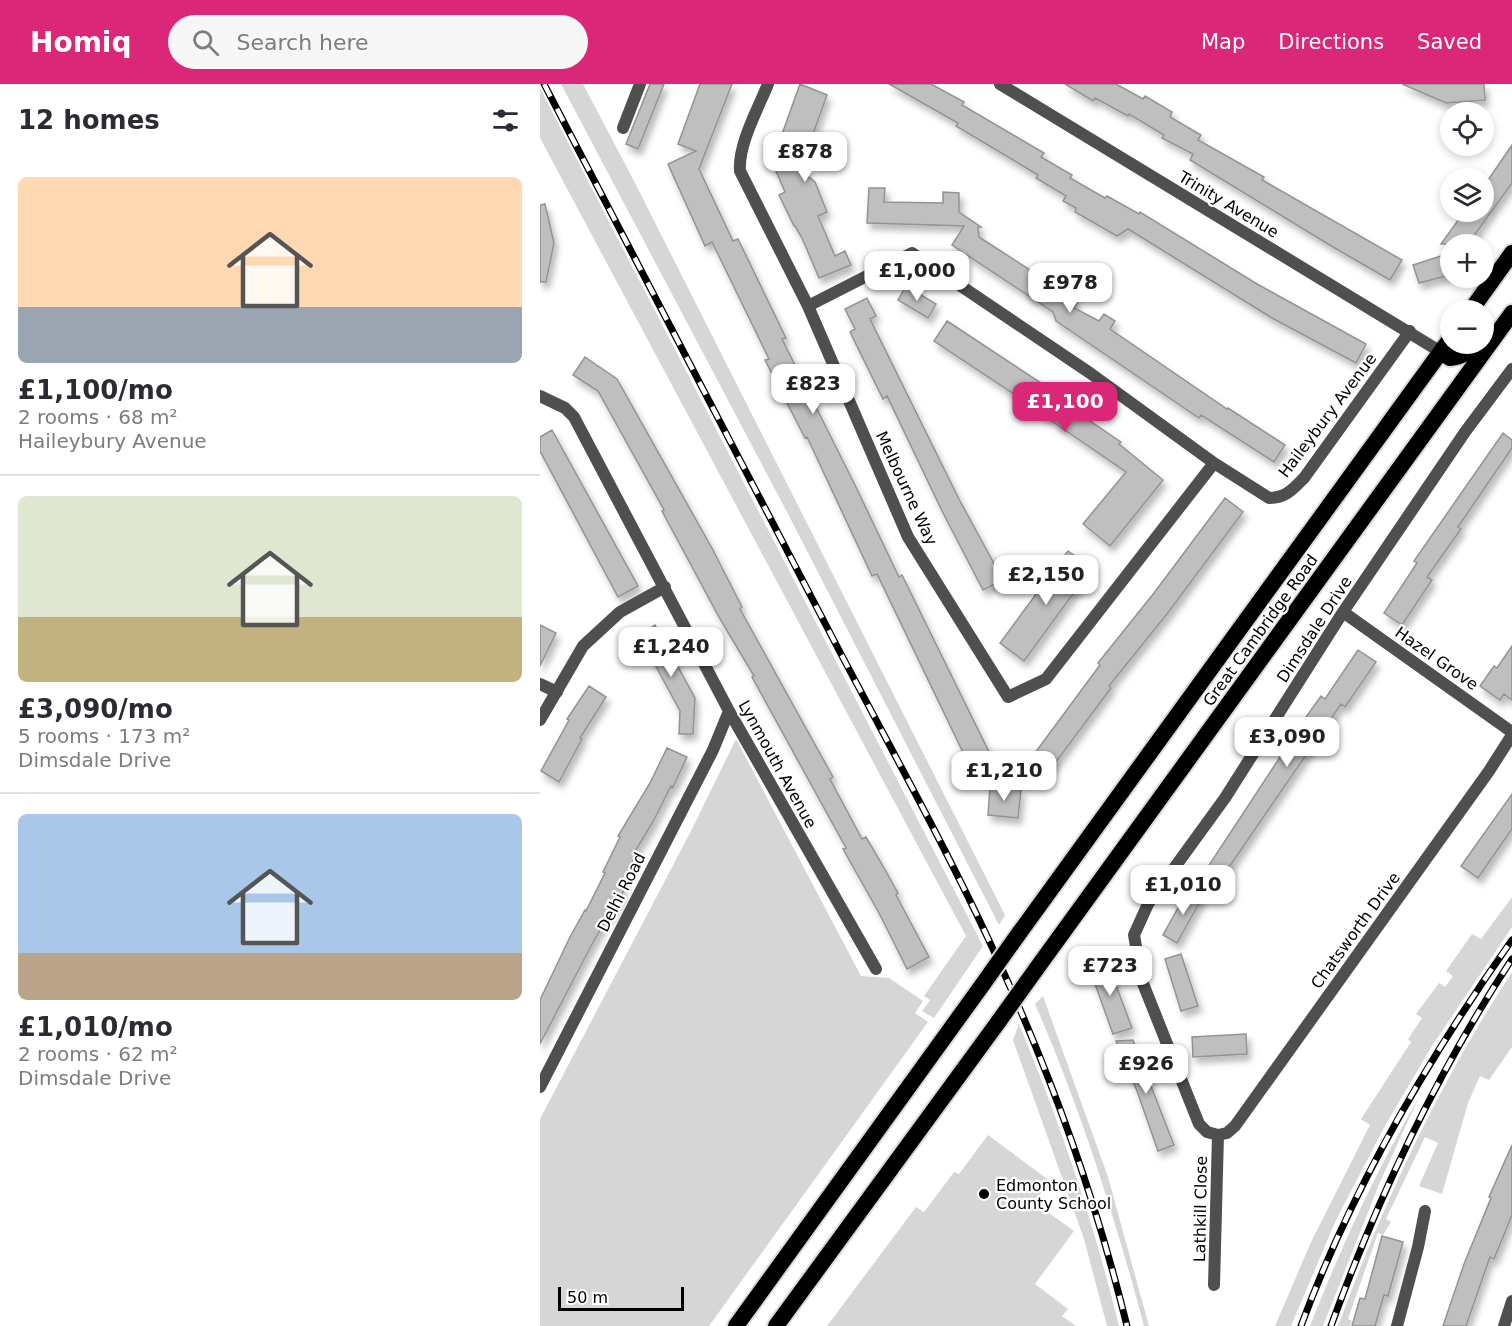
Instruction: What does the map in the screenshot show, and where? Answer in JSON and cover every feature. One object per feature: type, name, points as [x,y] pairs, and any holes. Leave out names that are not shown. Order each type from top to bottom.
[{"type":"highway","points":[[1478,300],[1512,254]]},
{"type":"highway","points":[[1494,325],[1512,306]]},
{"type":"highway","name":"Great Cambridge Road","points":[[776,1326],[1512,313]]},
{"type":"highway","name":"Great Cambridge Road","points":[[736,1326],[1440,353]]},
{"type":"highway","points":[[1449,354],[1450,358],[1464,354]]},
{"type":"street","points":[[623,128],[640,84]]},
{"type":"street","name":"Melbourne Way","points":[[768,84],[743,146],[739,161],[740,171],[808,306],[908,537],[1008,697],[1046,679],[1214,463]]},
{"type":"street","name":"Trinity Avenue","points":[[1000,84],[1410,331],[1440,343]]},
{"type":"street","name":"Haileybury Avenue","points":[[808,306],[912,253],[1090,373],[1263,496],[1277,498],[1289,493],[1304,478],[1410,331]]},
{"type":"street","name":"Dimsdale Drive","points":[[1218,1135],[1207,1132],[1199,1124],[1142,981],[1134,935],[1148,904],[1225,798],[1343,612],[1465,432],[1512,369]]},
{"type":"street","name":"Lynmouth Avenue","points":[[540,396],[565,408],[574,417],[729,711],[876,969]]},
{"type":"street","points":[[540,720],[583,646],[620,612],[664,587]]},
{"type":"street","name":"Hazel Grove","points":[[1343,612],[1512,733]]},
{"type":"street","points":[[540,684],[556,692]]},
{"type":"street","name":"Delhi Road","points":[[540,1087],[713,750],[729,711]]},
{"type":"street","name":"Chatsworth Drive","points":[[1218,1135],[1227,1133],[1235,1126],[1489,771],[1512,733]]},
{"type":"street","name":"Lathkill Close","points":[[1214,1284],[1218,1135]]},
{"type":"street","points":[[1397,1326],[1425,1211]]},
{"type":"street","points":[[1504,1326],[1512,1301]]},
{"type":"shaded area","points":[[561,84],[583,84],[634,181],[1005,915],[999,925],[787,512]]},
{"type":"shaded area","points":[[540,88],[983,946],[934,1018],[922,1011],[930,1000],[924,996],[966,936],[540,138]]},
{"type":"shaded area","points":[[736,739],[861,976],[889,978],[923,1001],[915,1013],[928,1022],[709,1326],[540,1326],[540,1119],[692,829]]},
{"type":"shaded area","points":[[1512,897],[1512,927],[1432,1046],[1386,1124],[1336,1220],[1291,1326],[1275,1326],[1311,1242],[1370,1125],[1361,1119],[1411,1042],[1408,1039],[1422,1018],[1416,1014],[1439,983],[1445,987],[1453,976],[1446,971],[1472,934],[1481,939]]},
{"type":"shaded area","points":[[1512,972],[1512,1047],[1489,1080],[1480,1076],[1468,1103],[1442,1194],[1419,1186],[1438,1143],[1425,1137],[1386,1219],[1391,1222],[1383,1235],[1378,1233],[1348,1319],[1352,1321],[1350,1326],[1338,1326],[1374,1234],[1415,1144],[1460,1057]]},
{"type":"shaded area","points":[[1043,996],[1108,1177],[1149,1326],[1144,1326],[1096,1163],[1067,1082],[1035,1004]]},
{"type":"shaded area","points":[[1019,1024],[1075,1173],[1099,1249],[1119,1326],[1107,1326],[1084,1239],[1013,1040]]},
{"type":"shaded area","points":[[1419,1097],[1380,1182],[1323,1326],[1310,1326],[1360,1210]]},
{"type":"shaded area","name":"Edmonton County School","points":[[988,1135],[1050,1181],[1034,1202],[1074,1231],[1035,1284],[1068,1309],[1062,1316],[1076,1326],[827,1326],[916,1207],[924,1212],[954,1172],[959,1174]]},
{"type":"building","points":[[650,84],[664,84],[638,149],[626,144]]},
{"type":"building","points":[[700,84],[732,84],[699,169],[733,241],[738,239],[786,338],[782,339],[899,577],[902,575],[993,760],[972,771],[877,574],[872,576],[807,437],[805,438],[765,360],[769,359],[712,242],[705,246],[668,164],[696,151],[678,144]]},
{"type":"building","points":[[800,84],[827,95],[812,137],[806,135],[794,165],[815,182],[827,212],[818,216],[835,256],[845,251],[851,265],[819,278],[802,238],[779,195],[785,192],[772,162]]},
{"type":"building","points":[[889,84],[931,84],[964,102],[962,105],[1044,153],[1041,157],[1072,175],[1070,178],[1105,198],[1107,196],[1139,214],[1140,212],[1257,284],[1366,344],[1356,363],[1272,318],[1128,229],[1117,236],[1075,212],[1076,208],[1063,201],[1066,196],[1036,178],[1038,175],[956,126],[958,123]]},
{"type":"building","points":[[1065,84],[1116,84],[1143,99],[1145,96],[1172,112],[1170,117],[1201,135],[1198,140],[1264,177],[1262,180],[1402,260],[1390,280],[1190,160],[1193,154],[1162,138],[1164,135],[1129,114],[1128,116],[1095,98],[1093,101]]},
{"type":"building","points":[[1402,84],[1484,84],[1485,100],[1444,102]]},
{"type":"building","points":[[1512,145],[1512,183],[1494,208],[1494,171]]},
{"type":"building","points":[[869,188],[885,188],[884,202],[943,203],[943,192],[959,193],[959,212],[981,227],[978,227],[979,237],[1075,299],[1073,301],[1077,303],[1074,308],[1099,321],[1104,314],[1115,321],[1110,329],[1227,409],[1285,445],[1274,462],[1201,415],[1199,418],[1056,321],[1053,312],[952,245],[964,226],[867,223]]},
{"type":"building","points":[[545,204],[554,243],[546,282],[540,282],[540,205]]},
{"type":"building","points":[[1457,222],[1484,222],[1475,234],[1448,234]]},
{"type":"building","points":[[1440,256],[1440,278],[1419,283],[1413,265]]},
{"type":"building","points":[[906,286],[936,304],[928,318],[898,300]]},
{"type":"building","points":[[867,298],[876,316],[870,319],[960,501],[1003,580],[983,590],[887,396],[883,399],[850,332],[855,329],[845,309]]},
{"type":"building","points":[[947,321],[1041,383],[1039,386],[1121,442],[1119,444],[1163,480],[1110,546],[1083,524],[1126,472],[934,341]]},
{"type":"building","points":[[585,357],[617,379],[713,550],[742,607],[740,609],[833,777],[830,779],[862,839],[866,837],[883,866],[929,957],[907,969],[843,849],[846,848],[598,391],[573,375]]},
{"type":"building","points":[[552,430],[638,586],[618,597],[540,451],[540,437]]},
{"type":"building","points":[[1503,433],[1512,440],[1512,448],[1458,527],[1461,529],[1427,577],[1432,580],[1402,625],[1384,613],[1417,563],[1414,561]]},
{"type":"building","points":[[1225,498],[1243,512],[1167,614],[1109,686],[1111,688],[1044,778],[1026,765],[1100,665],[1098,663]]},
{"type":"building","points":[[1068,551],[1092,568],[1024,661],[1000,643]]},
{"type":"building","points":[[540,625],[556,633],[540,666]]},
{"type":"building","points":[[655,625],[695,698],[693,734],[679,734],[680,711],[639,635]]},
{"type":"building","points":[[1512,646],[1512,700],[1504,694],[1500,700],[1480,686],[1494,666],[1497,668]]},
{"type":"building","points":[[1358,650],[1376,662],[1345,707],[1341,704],[1210,895],[1196,885],[1289,741],[1321,696],[1325,699]]},
{"type":"building","points":[[589,686],[606,697],[580,738],[582,739],[559,782],[541,771],[569,720],[567,719]]},
{"type":"building","points":[[667,748],[687,757],[673,787],[671,786],[634,853],[636,854],[621,888],[624,890],[590,948],[540,1044],[540,1000],[570,937],[605,873],[603,872],[620,837],[618,836],[650,783]]},
{"type":"building","points":[[990,787],[1021,790],[1018,818],[988,815]]},
{"type":"building","points":[[1512,794],[1512,829],[1478,878],[1461,866]]},
{"type":"building","points":[[1189,888],[1203,896],[1177,943],[1163,935]]},
{"type":"building","points":[[1181,954],[1198,1006],[1181,1011],[1165,959]]},
{"type":"building","points":[[1105,956],[1132,1028],[1113,1034],[1090,970]]},
{"type":"building","points":[[1246,1034],[1247,1054],[1193,1057],[1192,1037]]},
{"type":"building","points":[[1133,1040],[1174,1145],[1158,1151],[1116,1041]]},
{"type":"building","points":[[1512,1145],[1512,1215],[1494,1259],[1490,1257],[1466,1326],[1443,1326],[1464,1264],[1491,1198],[1489,1197]]},
{"type":"building","points":[[1382,1236],[1403,1242],[1388,1296],[1384,1295],[1375,1326],[1352,1326],[1360,1298],[1365,1299]]},
{"type":"railway","points":[[544,84],[927,816],[988,939],[1043,1064],[1075,1150],[1103,1238],[1127,1326]]},
{"type":"railway","points":[[1301,1326],[1344,1224],[1394,1126],[1450,1032],[1512,940]]},
{"type":"railway","points":[[1331,1326],[1368,1230],[1411,1137],[1458,1047],[1512,959]]},
{"type":"place","name":"Edmonton County School","points":[[984,1194]]}]
